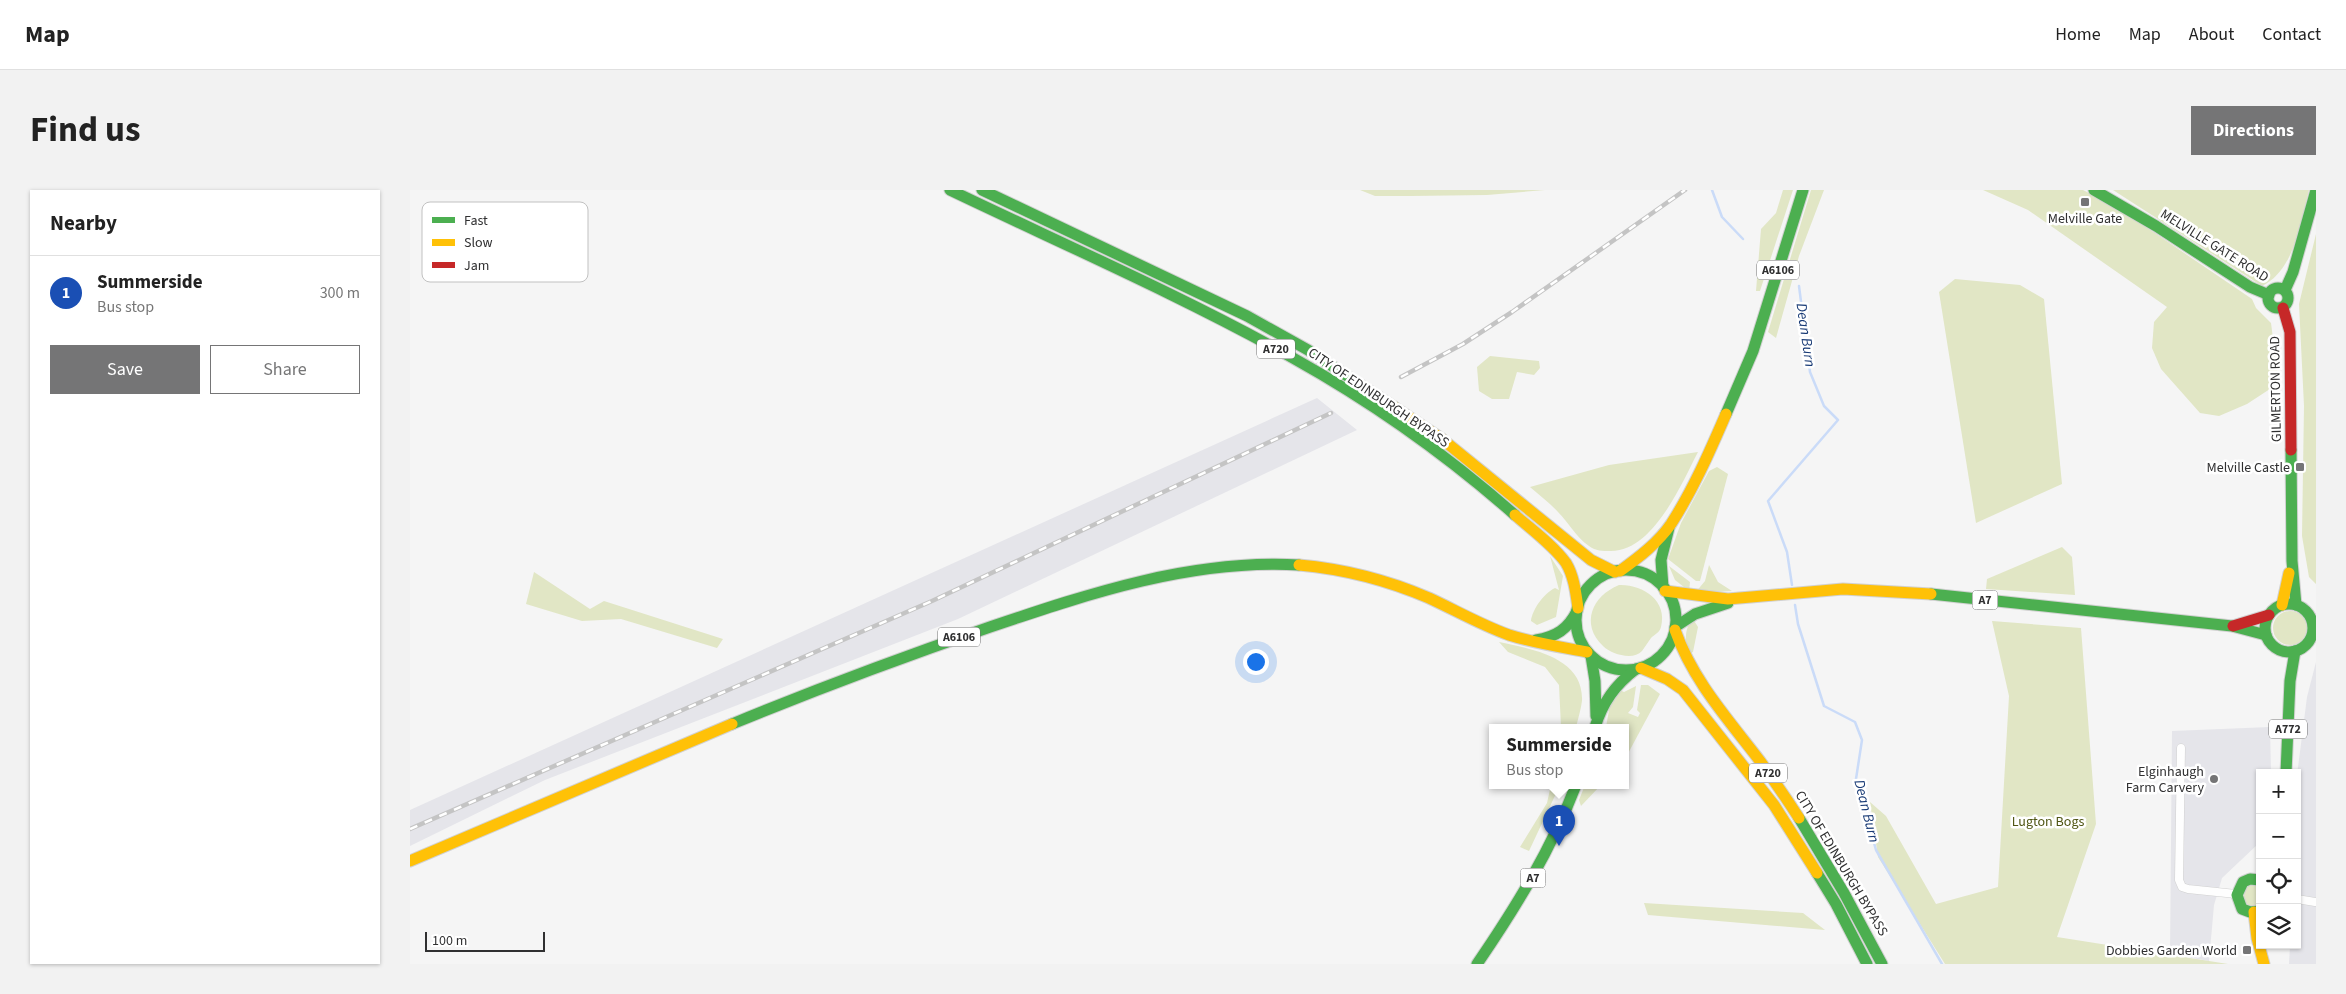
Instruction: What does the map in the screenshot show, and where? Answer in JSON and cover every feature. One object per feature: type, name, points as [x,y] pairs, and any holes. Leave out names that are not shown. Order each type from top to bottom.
[{"type":"main road","name":"CITY OF EDINBURGH BYPASS","points":[[950,190],[1237,328],[1295,359],[1370,406],[1436,452],[1499,501],[1544,540],[1566,564],[1575,588],[1578,609]]},
{"type":"main road","name":"CITY OF EDINBURGH BYPASS","points":[[982,190],[1239,313],[1308,350],[1442,439],[1591,560],[1618,571]]},
{"type":"main road","name":"A6106","points":[[1618,571],[1644,553],[1670,525],[1689,494],[1726,419],[1755,344],[1803,190]]},
{"type":"main road","name":"MELVILLE GATE ROAD","points":[[2094,190],[2156,226],[2250,286],[2268,294]]},
{"type":"main road","points":[[2285,290],[2273,289],[2268,294],[2268,300],[2272,307],[2283,308],[2289,300],[2285,290],[2293,272],[2316,190]]},
{"type":"main road","name":"GILMERTON ROAD","points":[[2283,308],[2290,332],[2292,561],[2296,605]]},
{"type":"main road","name":"A6106","points":[[1664,589],[1661,560],[1670,525]]},
{"type":"main road","name":"GILMERTON ROAD","points":[[2282,605],[2292,561]]},
{"type":"main road","name":"A6106","points":[[410,861],[822,687],[914,652],[1111,588],[1195,568],[1284,564],[1316,567],[1350,574],[1418,594],[1501,631],[1528,640],[1589,654]]},
{"type":"main road","points":[[1595,724],[1595,681],[1589,654],[1578,634],[1578,609],[1582,598],[1596,581],[1618,571],[1645,574],[1664,589],[1674,606],[1675,628],[1663,654],[1617,684],[1604,700],[1595,724]]},
{"type":"main road","name":"A7","points":[[1664,589],[1698,597],[1737,600],[1802,592],[1855,589],[1926,594],[2232,626],[2266,635]]},
{"type":"main road","name":"A7","points":[[1675,628],[1695,614],[1737,600]]},
{"type":"main road","points":[[2282,605],[2296,605],[2312,615],[2314,635],[2305,646],[2296,651],[2282,651],[2272,645],[2266,635],[2266,621],[2269,615],[2282,605]]},
{"type":"main road","name":"A6106","points":[[1528,640],[1545,639],[1558,635],[1572,622],[1578,609]]},
{"type":"main road","name":"A7","points":[[2232,626],[2269,615]]},
{"type":"main road","name":"CITY OF EDINBURGH BYPASS","points":[[1675,628],[1692,672],[1753,751],[1801,821],[1845,894],[1882,964]]},
{"type":"main road","name":"A772","points":[[2282,651],[2290,680]]},
{"type":"main road","name":"A772","points":[[2286,769],[2290,680],[2296,651]]},
{"type":"main road","points":[[1589,654],[1606,666],[1616,669],[1638,669]]},
{"type":"main road","name":"CITY OF EDINBURGH BYPASS","points":[[1638,669],[1667,678],[1682,690],[1760,785],[1809,860],[1867,964]]},
{"type":"main road","name":"A7","points":[[1477,964],[1528,887],[1562,821],[1574,789]]},
{"type":"main road","points":[[2256,877],[2245,880],[2240,884],[2236,894],[2239,905],[2248,912],[2256,912]]},
{"type":"main road","points":[[2260,949],[2264,964]]},
{"type":"street","points":[[2181,748],[2179,880],[2182,887],[2188,889],[2236,894]]},
{"type":"street","points":[[2301,900],[2315,902]]},
{"type":"shaded area","points":[[1317,398],[1357,430],[958,619],[545,780],[410,846],[410,810]]},
{"type":"shaded area","points":[[2316,662],[2316,964],[2289,964],[2290,949],[2301,949],[2301,769],[2298,769],[2307,697]]},
{"type":"shaded area","points":[[2270,727],[2271,769],[2256,769],[2256,846],[2222,878],[2214,905],[2209,961],[2170,954],[2172,731]]},
{"type":"green space","points":[[1360,190],[1545,190],[1487,195],[1375,196]]},
{"type":"green space","points":[[1783,190],[1793,190],[1760,291],[1756,291],[1761,229],[1776,213]]},
{"type":"green space","points":[[1811,190],[1824,190],[1799,256],[1776,338],[1768,332]]},
{"type":"green space","points":[[1983,190],[2083,190],[2118,208],[2252,299],[2256,308],[2271,323],[2278,377],[2273,387],[2247,404],[2219,416],[2200,413],[2161,369],[2152,348],[2154,322],[2167,307],[2028,210]]},
{"type":"green space","points":[[2113,190],[2309,190],[2295,244],[2289,257],[2273,279],[2262,286]]},
{"type":"green space","points":[[2316,234],[2316,584],[2309,577],[2302,536],[2304,406],[2299,304]]},
{"type":"green space","points":[[1955,279],[2020,285],[2044,299],[2062,484],[1976,523],[1939,292]]},
{"type":"green space","points":[[1490,356],[1539,361],[1540,368],[1534,375],[1517,372],[1509,399],[1492,399],[1479,391],[1477,367]]},
{"type":"green space","points":[[1698,452],[1664,514],[1640,540],[1626,548],[1608,551],[1592,548],[1580,538],[1555,509],[1530,487],[1609,465]]},
{"type":"green space","points":[[1717,467],[1728,474],[1700,581],[1696,581],[1668,559],[1681,523],[1709,471]]},
{"type":"green space","points":[[2062,547],[2072,557],[2075,595],[1986,589],[1987,579]]},
{"type":"green space","points":[[1550,556],[1563,576],[1556,617],[1537,625],[1531,621],[1536,607],[1551,590],[1555,588],[1559,590]]},
{"type":"green space","points":[[1709,565],[1718,582],[1732,591],[1695,593],[1705,581]]},
{"type":"green space","points":[[1669,566],[1690,582],[1689,591],[1675,580]]},
{"type":"green space","points":[[534,572],[590,609],[604,601],[723,639],[717,648],[621,619],[582,621],[526,604]]},
{"type":"green space","points":[[1619,585],[1628,585],[1644,591],[1657,602],[1661,609],[1660,629],[1642,651],[1633,656],[1616,654],[1607,649],[1596,638],[1592,629],[1592,611],[1596,603],[1602,596]]},
{"type":"green space","points":[[2290,611],[2302,616],[2307,628],[2302,640],[2290,645],[2278,640],[2273,628],[2278,616]]},
{"type":"green space","points":[[1693,619],[1698,627],[1693,652],[1688,655],[1686,632]]},
{"type":"green space","name":"Lugton Bogs","points":[[1992,621],[2081,628],[2096,824],[2057,937],[2228,964],[1945,964],[1878,857],[1870,802],[1886,816],[1936,904],[1998,887],[2009,696]]},
{"type":"green space","points":[[1499,642],[1540,652],[1565,665],[1574,674],[1580,686],[1582,701],[1577,724],[1561,724],[1559,685],[1545,667],[1508,652]]},
{"type":"green space","points":[[1641,685],[1648,685],[1660,694],[1629,752],[1629,724],[1607,724],[1610,705],[1620,690],[1624,692],[1636,686],[1633,707],[1628,713],[1638,717],[1640,713],[1637,710]]},
{"type":"green space","points":[[1550,789],[1558,789],[1529,851],[1520,847],[1547,803]]},
{"type":"green space","points":[[1583,789],[1597,789],[1581,806],[1579,800]]},
{"type":"green space","points":[[2249,884],[2256,885],[2256,905],[2249,906],[2243,901],[2243,889]]},
{"type":"green space","points":[[1644,903],[1803,913],[1825,930],[1648,915]]},
{"type":"waterway","name":"Dean Burn","points":[[1712,190],[1722,217],[1743,239]]},
{"type":"waterway","name":"Dean Burn","points":[[1792,585],[1787,552],[1768,501],[1838,420],[1824,406],[1810,372],[1799,286]]},
{"type":"waterway","name":"Dean Burn","points":[[1795,605],[1798,624],[1824,706],[1855,722],[1862,740],[1856,779],[1876,850],[1942,964]]},
{"type":"railway","points":[[1401,377],[1463,344],[1512,312],[1685,190]]},
{"type":"railway","points":[[410,829],[932,601],[1331,413]]},
{"type":"traffic: fast","points":[[950,190],[1209,313],[1293,358],[1380,411],[1436,451],[1515,515]]},
{"type":"traffic: fast","points":[[982,190],[1247,316],[1308,350],[1394,407]]},
{"type":"traffic: fast","points":[[1726,414],[1753,351],[1803,190]]},
{"type":"traffic: fast","points":[[2094,190],[2156,226],[2250,287],[2269,295]]},
{"type":"traffic: fast","points":[[2285,290],[2293,272],[2316,190]]},
{"type":"traffic: fast","points":[[2274,288],[2282,288],[2288,294],[2288,298],[2288,302],[2282,308],[2274,308],[2268,302],[2268,294],[2274,288]]},
{"type":"traffic: fast","points":[[2291,450],[2292,561],[2296,605]]},
{"type":"traffic: fast","points":[[1663,587],[1661,560],[1669,528]]},
{"type":"traffic: fast","points":[[732,724],[925,650],[1028,614],[1104,591],[1142,581],[1220,567],[1299,565]]},
{"type":"traffic: fast","points":[[1626,570],[1645,574],[1661,585],[1672,601],[1676,620],[1672,639],[1661,655],[1645,666],[1626,670],[1607,666],[1591,655],[1580,639],[1576,620],[1580,601],[1591,585],[1607,574],[1626,570]]},
{"type":"traffic: fast","points":[[1931,594],[2232,626],[2266,635]]},
{"type":"traffic: fast","points":[[1675,627],[1695,614],[1728,603]]},
{"type":"traffic: fast","points":[[2289,604],[2298,606],[2306,611],[2311,619],[2313,628],[2311,637],[2306,645],[2298,650],[2289,652],[2280,650],[2272,645],[2267,637],[2265,628],[2267,619],[2272,611],[2280,606],[2289,604]]},
{"type":"traffic: fast","points":[[1536,640],[1550,637],[1561,631],[1570,623],[1577,611]]},
{"type":"traffic: fast","points":[[2286,769],[2290,681],[2295,651]]},
{"type":"traffic: fast","points":[[1591,656],[1595,681],[1596,716]]},
{"type":"traffic: fast","points":[[1596,724],[1611,695],[1622,681],[1636,669]]},
{"type":"traffic: fast","points":[[1477,964],[1532,878],[1574,789]]},
{"type":"traffic: fast","points":[[1799,818],[1844,893],[1882,964]]},
{"type":"traffic: fast","points":[[1817,873],[1836,904],[1867,964]]},
{"type":"traffic: fast","points":[[2256,880],[2250,879],[2243,882],[2237,895],[2242,909],[2250,912],[2256,911]]},
{"type":"traffic: slow","points":[[1394,407],[1442,439],[1591,560],[1615,572]]},
{"type":"traffic: slow","points":[[1620,571],[1654,544],[1671,524],[1694,484],[1726,414]]},
{"type":"traffic: slow","points":[[1515,515],[1549,544],[1566,563],[1573,579],[1578,608]]},
{"type":"traffic: slow","points":[[1299,565],[1349,572],[1381,581],[1429,598],[1509,635],[1538,643],[1587,652]]},
{"type":"traffic: slow","points":[[2282,605],[2289,573]]},
{"type":"traffic: slow","points":[[1665,591],[1728,599],[1843,589],[1931,594]]},
{"type":"traffic: slow","points":[[1675,630],[1701,683],[1760,761],[1799,818]]},
{"type":"traffic: slow","points":[[1641,668],[1667,679],[1683,690],[1774,805],[1817,873]]},
{"type":"traffic: slow","points":[[410,861],[732,724]]},
{"type":"traffic: slow","points":[[2254,912],[2257,938],[2264,964]]},
{"type":"traffic: jam","points":[[2283,308],[2290,332],[2291,450]]},
{"type":"traffic: jam","points":[[2233,626],[2269,615]]},
{"type":"place","name":"Melville Gate","points":[[2085,202]]},
{"type":"place","name":"Melville Castle","points":[[2300,467]]},
{"type":"place","name":"Elginhaugh Farm Carvery","points":[[2214,779]]},
{"type":"place","name":"Summerside","points":[[1559,846]]},
{"type":"place","name":"Dobbies Garden World","points":[[2247,950]]}]
